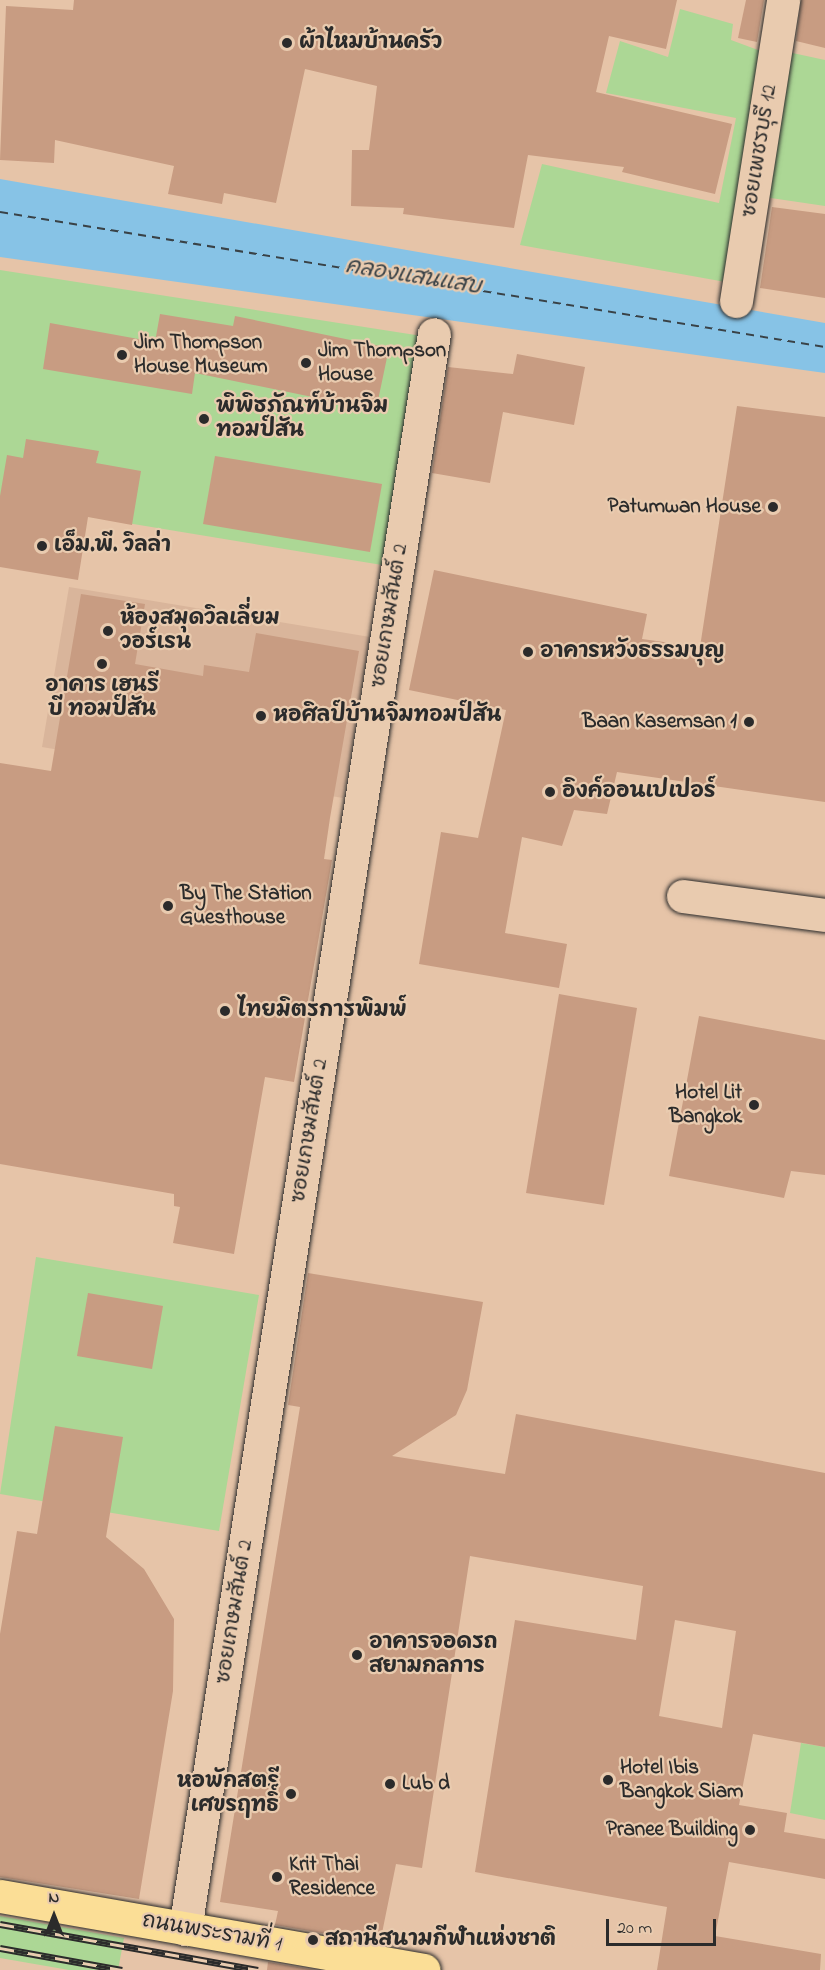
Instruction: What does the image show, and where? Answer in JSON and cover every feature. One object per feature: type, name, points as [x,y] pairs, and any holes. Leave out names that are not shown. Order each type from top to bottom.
[{"type":"main road","name":"ถนนพระรามที่ 1","points":[[0,1896],[424,1970]]},
{"type":"street","name":"ซอยเพชรบุรี 12","points":[[736,301],[783,0]]},
{"type":"street","name":"ซอยเกษมสันต์ 2","points":[[185,1929],[434,334]]},
{"type":"street","points":[[683,896],[825,915]]},
{"type":"shaded area","points":[[69,587],[370,637],[343,798],[42,747]]},
{"type":"green space","points":[[680,9],[733,24],[731,40],[766,53],[731,283],[520,245],[542,164],[719,203],[736,118],[606,93],[620,41],[668,57]]},
{"type":"green space","points":[[788,52],[825,60],[825,206],[764,197]]},
{"type":"green space","name":"พิพิธภัณฑ์บ้านจิม ทอมป์สัน","points":[[0,270],[422,336],[382,565],[0,502]]},
{"type":"green space","points":[[36,1257],[259,1295],[219,1531],[0,1494]]},
{"type":"green space","points":[[801,1743],[825,1747],[825,1820],[790,1813]]},
{"type":"green space","points":[[0,1916],[124,1938],[118,1970],[69,1970],[0,1958]]},
{"type":"water","name":"คลองแสนแสบ","points":[[0,179],[825,323],[825,373],[0,257]]},
{"type":"building","points":[[74,0],[677,0],[666,49],[609,36],[596,92],[732,124],[715,194],[622,172],[624,167],[528,155],[514,228],[403,214],[404,208],[351,206],[352,150],[369,150],[377,86],[305,69],[276,203],[224,193],[222,204],[168,194],[174,166],[55,140],[54,163],[0,160],[6,6],[73,10]]},
{"type":"building","points":[[746,0],[764,0],[757,42],[738,38]]},
{"type":"building","points":[[801,0],[825,0],[825,48],[796,41]]},
{"type":"building","points":[[772,207],[825,214],[825,298],[760,288]]},
{"type":"building","points":[[160,314],[233,326],[235,316],[389,348],[376,410],[195,373],[192,394],[43,369],[50,323],[155,342]]},
{"type":"building","points":[[517,354],[585,367],[574,425],[503,412],[490,483],[432,473],[448,367],[513,374]]},
{"type":"building","points":[[737,406],[825,417],[825,802],[617,772],[607,814],[574,810],[562,846],[522,837],[505,933],[567,944],[559,988],[419,964],[441,832],[478,838],[506,710],[409,690],[434,570],[647,614],[642,639],[700,647]]},
{"type":"building","points":[[26,439],[99,451],[96,463],[141,471],[132,525],[88,517],[78,580],[0,567],[0,496],[7,455],[23,458]]},
{"type":"building","points":[[215,456],[382,484],[370,552],[203,524]]},
{"type":"building","points":[[81,594],[145,604],[135,664],[203,676],[204,665],[249,672],[256,633],[359,651],[324,859],[332,860],[294,1082],[265,1077],[234,1254],[173,1243],[180,1207],[174,1206],[174,1194],[0,1164],[0,763],[51,771]]},
{"type":"building","points":[[559,994],[637,1008],[604,1205],[526,1193]]},
{"type":"building","name":"Hotel Lit Bangkok","points":[[699,1016],[825,1040],[825,1175],[791,1171],[784,1198],[669,1176]]},
{"type":"building","points":[[308,1273],[483,1302],[467,1390],[456,1415],[392,1456],[505,1474],[516,1414],[825,1473],[825,1747],[753,1734],[739,1805],[787,1813],[784,1832],[825,1839],[825,1879],[729,1862],[715,1936],[821,1954],[820,1970],[657,1970],[667,1907],[475,1872],[515,1620],[636,1640],[643,1586],[470,1556],[422,1868],[396,1864],[380,1943],[275,1925],[278,1911],[220,1902],[300,1407],[288,1405]],"holes":[[[675,1620],[736,1631],[722,1728],[659,1716]]]},
{"type":"building","points":[[88,1293],[163,1306],[152,1369],[77,1356]]},
{"type":"building","points":[[55,1426],[123,1437],[106,1537],[144,1569],[174,1619],[173,1691],[139,1899],[0,1877],[0,1634],[17,1531],[37,1534]]},
{"type":"building","points":[[268,1962],[315,1970],[267,1970]]},
{"type":"ferry route","points":[[0,212],[825,347]]},
{"type":"railway","points":[[0,1924],[258,1970]]},
{"type":"railway","points":[[0,1948],[122,1970]]},
{"type":"place","name":"ผ้าไหมบ้านครัว","points":[[287,43]]},
{"type":"place","name":"Jim Thompson House Museum","points":[[122,355]]},
{"type":"place","name":"Jim Thompson House","points":[[306,363]]},
{"type":"place","name":"พิพิธภัณฑ์บ้านจิม ทอมป์สัน","points":[[204,419]]},
{"type":"place","name":"Patumwan House","points":[[773,507]]},
{"type":"place","name":"เอ็ม.พี. วิลล่า","points":[[42,546]]},
{"type":"place","name":"ห้องสมุดวิลเลี่ยม วอร์เรน","points":[[108,631]]},
{"type":"place","name":"อาคารหวังธรรมบุญ","points":[[528,652]]},
{"type":"place","name":"อาคาร เฮนรี บี ทอมป์สัน","points":[[102,664]]},
{"type":"place","name":"หอศิลป์บ้านจิมทอมป์สัน","points":[[261,716]]},
{"type":"place","name":"Baan Kasemsan 1","points":[[749,722]]},
{"type":"place","name":"อิงค์ออนเปเปอร์","points":[[550,792]]},
{"type":"place","name":"By The Station Guesthouse","points":[[168,906]]},
{"type":"place","name":"ไทยมิตรการพิมพ์","points":[[225,1011]]},
{"type":"place","name":"Hotel Lit Bangkok","points":[[754,1105]]},
{"type":"place","name":"อาคารจอดรถ สยามกลการ","points":[[357,1655]]},
{"type":"place","name":"Hotel Ibis Bangkok Siam","points":[[608,1780]]},
{"type":"place","name":"Lub d","points":[[390,1784]]},
{"type":"place","name":"หอพักสตรี เศขรฤทธิ์","points":[[291,1794]]},
{"type":"place","name":"Pranee Building","points":[[750,1830]]},
{"type":"place","name":"Krit Thai Residence","points":[[277,1877]]},
{"type":"place","name":"สถานีสนามกีฬาแห่งชาติ","points":[[313,1940]]}]
